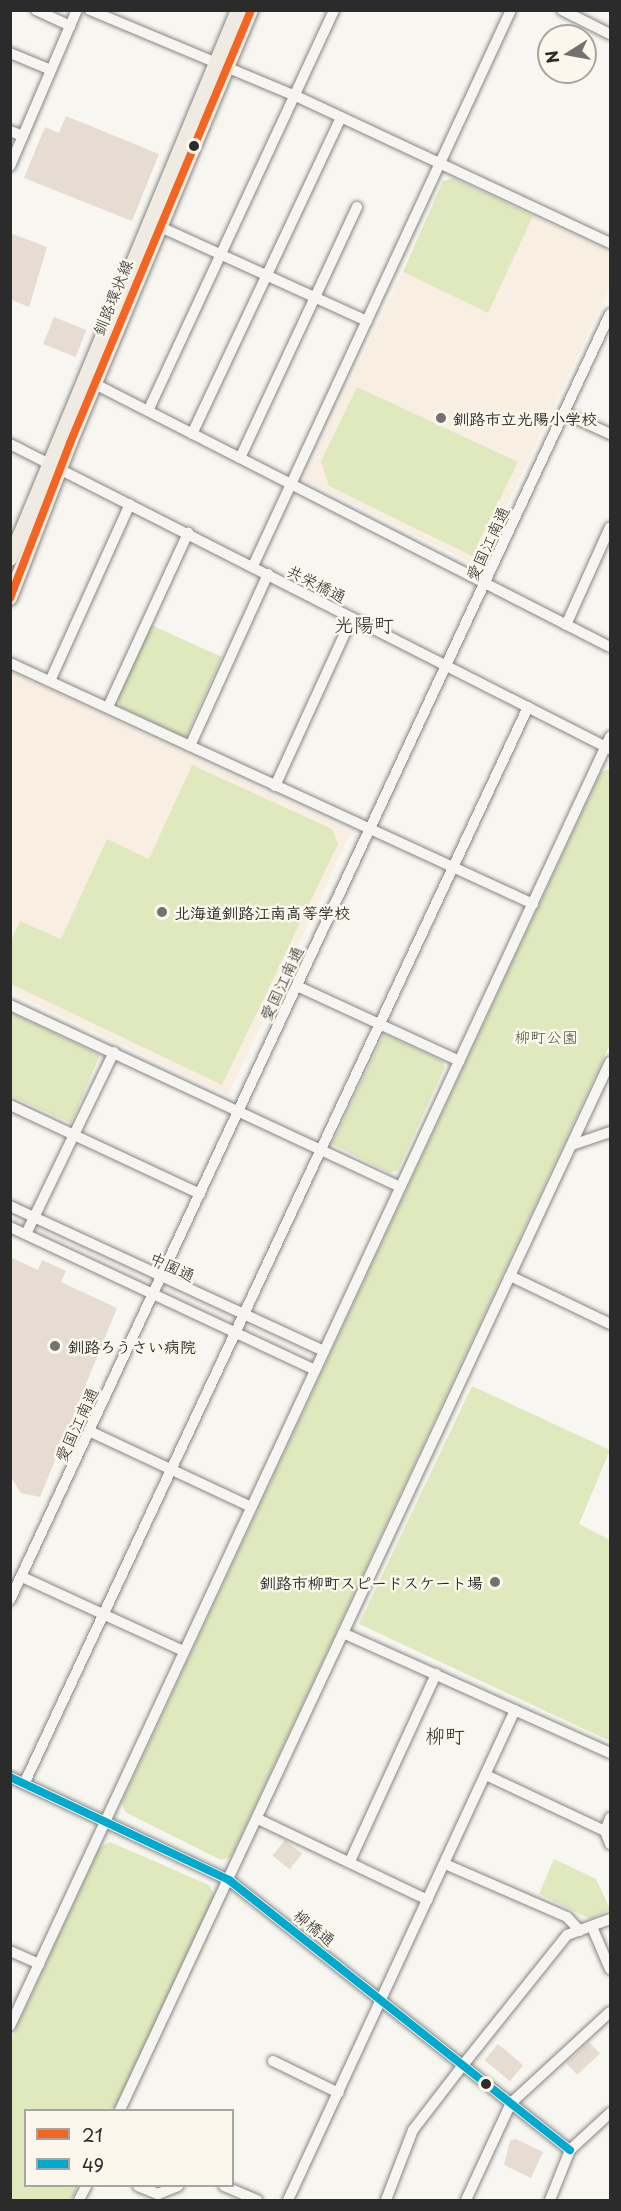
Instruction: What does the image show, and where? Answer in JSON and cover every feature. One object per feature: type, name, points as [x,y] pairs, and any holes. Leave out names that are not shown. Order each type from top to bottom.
[{"type":"main road","name":"釧路環状線","points":[[10,598],[55,466],[220,63],[238,10]]},
{"type":"main road","name":"釧路環状線","points":[[220,63],[251,10]]},
{"type":"main road","name":"釧路環状線","points":[[10,559],[95,384],[154,224]]},
{"type":"street","points":[[36,10],[70,26]]},
{"type":"street","points":[[10,166],[76,10]]},
{"type":"street","points":[[90,10],[296,96],[610,243]]},
{"type":"street","points":[[148,411],[334,10]]},
{"type":"street","points":[[253,566],[511,10]]},
{"type":"street","points":[[561,10],[610,34]]},
{"type":"street","points":[[10,53],[51,70]]},
{"type":"street","points":[[192,434],[341,117]]},
{"type":"street","points":[[10,131],[23,136]]},
{"type":"street","points":[[240,458],[357,207]]},
{"type":"street","points":[[154,224],[367,321]]},
{"type":"street","name":"愛国江南通","points":[[10,1600],[610,314]]},
{"type":"street","points":[[95,384],[610,647]]},
{"type":"street","points":[[564,412],[610,434]]},
{"type":"street","name":"共栄橋通","points":[[10,444],[528,707],[609,744]]},
{"type":"street","points":[[50,681],[130,504]]},
{"type":"street","points":[[566,625],[610,527]]},
{"type":"street","points":[[108,708],[188,533]]},
{"type":"street","points":[[190,746],[268,574]]},
{"type":"street","points":[[275,786],[352,618]]},
{"type":"street","points":[[10,663],[533,904]]},
{"type":"street","points":[[24,1784],[173,1470],[243,1314],[528,707]]},
{"type":"street","points":[[10,2026],[400,1187],[609,744]]},
{"type":"street","points":[[297,986],[459,1061]]},
{"type":"street","points":[[10,1005],[240,1108],[400,1187]]},
{"type":"street","points":[[26,1234],[114,1052]]},
{"type":"street","points":[[120,2109],[610,1062]]},
{"type":"street","points":[[10,1106],[200,1194]]},
{"type":"street","points":[[572,1145],[610,1132]]},
{"type":"street","name":"中園通","points":[[10,1206],[324,1351]]},
{"type":"street","name":"中園通","points":[[10,1227],[315,1370]]},
{"type":"street","points":[[510,1276],[610,1324]]},
{"type":"street","points":[[89,1431],[251,1507]]},
{"type":"street","points":[[22,1576],[184,1651]]},
{"type":"street","points":[[344,1633],[610,1753]]},
{"type":"street","points":[[350,1861],[436,1674]]},
{"type":"street","points":[[288,2200],[515,1710]]},
{"type":"street","points":[[486,1775],[604,1831],[610,1844]]},
{"type":"street","name":"柳橋通","points":[[10,1777],[229,1880],[570,2150]]},
{"type":"street","points":[[604,1831],[610,1818]]},
{"type":"street","points":[[258,1819],[428,1900]]},
{"type":"street","points":[[445,1864],[567,1917],[580,1931]]},
{"type":"street","points":[[386,2200],[413,2130],[463,2065],[567,1935],[610,1918]]},
{"type":"street","points":[[592,1927],[610,1969]]},
{"type":"street","points":[[10,1951],[39,1964]]},
{"type":"street","points":[[466,2200],[511,2103],[610,2012]]},
{"type":"street","points":[[273,2061],[339,2093]]},
{"type":"street","points":[[550,2200],[570,2150],[610,2113]]},
{"type":"street","points":[[140,2187],[158,2194],[176,2187]]},
{"type":"street","points":[[226,2187],[257,2200]]},
{"type":"shaded area","name":"釧路市立光陽小学校","points":[[533,216],[610,252],[610,287],[478,566],[304,479],[403,272],[488,313]]},
{"type":"shaded area","name":"北海道釧路江南高等学校","points":[[10,671],[351,832],[228,1095],[11,992]]},
{"type":"green space","points":[[453,178],[533,216],[488,313],[403,272],[443,181]]},
{"type":"green space","points":[[357,387],[518,462],[472,556],[329,486],[321,461]]},
{"type":"green space","points":[[151,625],[222,657],[185,738],[121,707],[117,698]]},
{"type":"green space","name":"北海道釧路江南高等学校","points":[[192,765],[332,829],[338,844],[222,1085],[11,984],[11,942],[20,921],[61,939],[107,839],[149,859]]},
{"type":"green space","name":"柳町公園","points":[[610,769],[610,1044],[231,1857],[221,1860],[125,1812],[122,1802],[601,772]]},
{"type":"green space","points":[[10,1012],[100,1055],[71,1123],[11,1096]]},
{"type":"green space","points":[[384,1034],[442,1061],[445,1067],[398,1170],[390,1173],[332,1144]]},
{"type":"green space","name":"釧路市柳町スピードスケート場","points":[[472,1386],[610,1450],[579,1524],[610,1540],[610,1741],[359,1624]]},
{"type":"green space","points":[[110,1842],[209,1885],[215,1897],[114,2109],[24,2109],[24,2187],[78,2187],[71,2200],[11,2200],[11,2040],[100,1847]]},
{"type":"green space","points":[[554,1859],[596,1879],[610,1909],[590,1919],[539,1894]]},
{"type":"building","points":[[66,116],[159,154],[132,221],[24,178],[45,127],[59,133]]},
{"type":"building","points":[[10,233],[47,247],[29,307],[10,299]]},
{"type":"building","points":[[54,317],[86,330],[76,357],[43,344]]},
{"type":"building","name":"釧路ろうさい病院","points":[[10,1257],[38,1270],[42,1260],[66,1271],[61,1282],[117,1308],[40,1497],[21,1493],[10,1476]]},
{"type":"building","points":[[285,1840],[302,1854],[290,1869],[272,1856]]},
{"type":"building","points":[[589,2042],[600,2054],[577,2075],[566,2063]]},
{"type":"building","points":[[498,2044],[523,2065],[510,2081],[485,2060]]},
{"type":"building","points":[[516,2139],[543,2152],[531,2178],[504,2165],[510,2141]]},
{"type":"transit line","name":"21","points":[[10,598],[70,443],[251,10]]},
{"type":"transit line","name":"49","points":[[10,1777],[229,1880],[570,2150]]},
{"type":"place","name":"釧路市立光陽小学校","points":[[441,418]]},
{"type":"place","name":"北海道釧路江南高等学校","points":[[162,912]]},
{"type":"place","name":"釧路ろうさい病院","points":[[55,1346]]},
{"type":"place","name":"釧路市柳町スピードスケート場","points":[[495,1582]]},
{"type":"district","name":"光陽町","points":[[364,624]]},
{"type":"district","name":"柳町","points":[[445,1735]]}]
